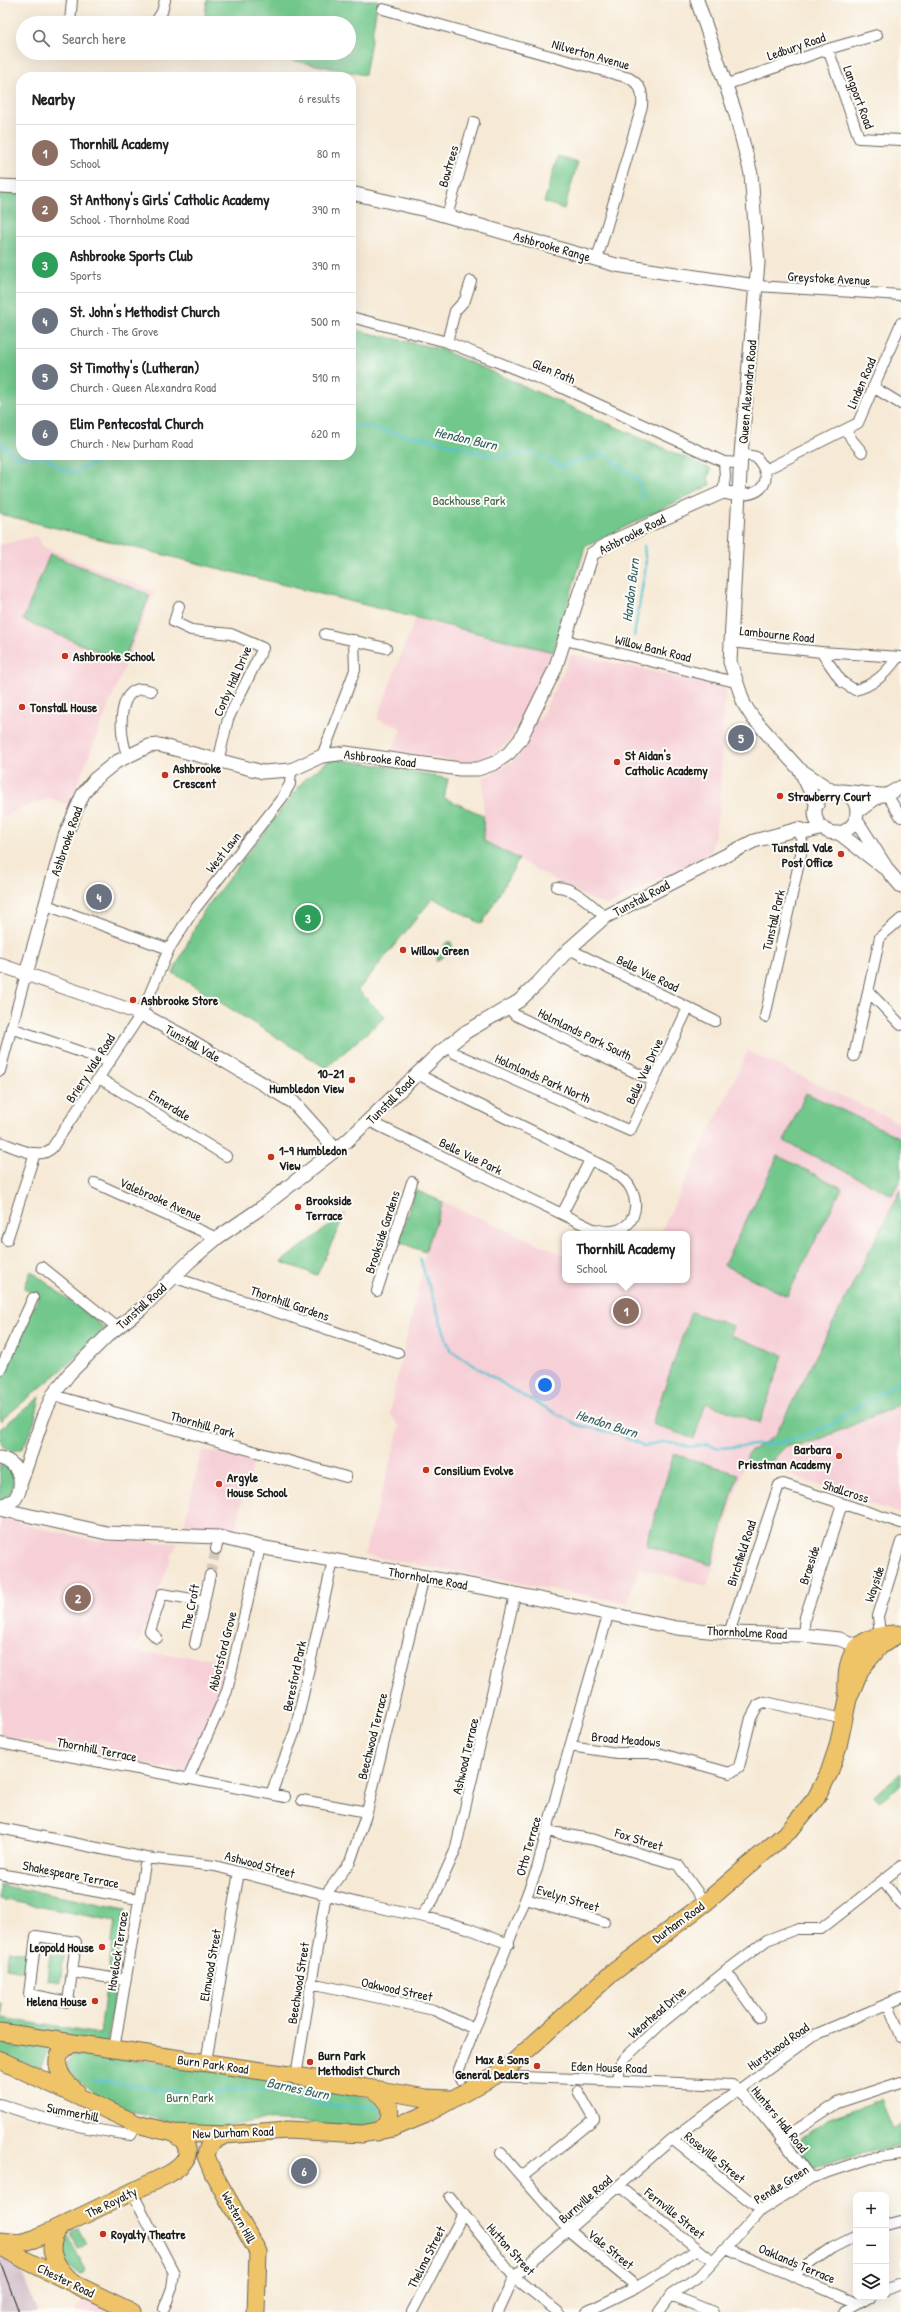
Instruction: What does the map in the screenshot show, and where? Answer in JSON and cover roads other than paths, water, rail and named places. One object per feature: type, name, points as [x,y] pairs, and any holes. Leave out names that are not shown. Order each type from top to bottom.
[{"type":"main road","name":"Durham Road","points":[[450,2099],[495,2076],[515,2062],[611,1974],[705,1903],[779,1840],[808,1809],[829,1773],[838,1746],[848,1699],[860,1670],[878,1643],[900,1634]]},
{"type":"main road","name":"Durham Road","points":[[848,1699],[847,1667],[855,1650],[868,1639],[878,1643]]},
{"type":"main road","name":"Burn Park Road","points":[[0,2032],[206,2062],[426,2098],[450,2099]]},
{"type":"main road","points":[[74,2043],[67,2047],[60,2055],[58,2065],[59,2074],[68,2085],[93,2104]]},
{"type":"main road","name":"New Durham Road","points":[[0,2060],[137,2124],[174,2133],[226,2135],[264,2130],[335,2134],[377,2132],[406,2123],[450,2099]]},
{"type":"main road","points":[[373,2090],[385,2098],[390,2111],[388,2123],[377,2132]]},
{"type":"main road","name":"The Royalty","points":[[9,2249],[19,2243],[34,2239],[60,2227],[169,2174],[184,2163],[188,2154],[184,2140],[174,2133]]},
{"type":"main road","name":"Western Hill","points":[[226,2135],[216,2138],[208,2148],[206,2156],[213,2173],[258,2252],[256,2312]]},
{"type":"main road","points":[[169,2174],[197,2166],[213,2173]]},
{"type":"main road","points":[[60,2227],[52,2242],[52,2254],[59,2269],[72,2282]]},
{"type":"main road","name":"Chester Road","points":[[9,2249],[132,2312]]},
{"type":"street","points":[[71,16],[72,0]]},
{"type":"street","points":[[159,16],[165,0]]},
{"type":"street","name":"Queen Alexandra Road","points":[[697,0],[736,115],[751,174],[758,263],[738,496],[730,662],[735,682],[744,704],[753,718],[799,769],[835,791],[850,796],[856,805],[856,816],[889,872],[901,886]]},
{"type":"street","name":"Nilverton Avenue","points":[[383,9],[629,78],[640,87],[643,97],[642,106],[597,259]]},
{"type":"street","name":"Ledbury Road","points":[[725,85],[828,49],[877,35]]},
{"type":"street","name":"Langport Road","points":[[828,49],[859,138],[901,140]]},
{"type":"street","name":"Bowtrees","points":[[447,216],[474,122]]},
{"type":"street","points":[[0,186],[16,188]]},
{"type":"street","name":"Ashbrooke Range","points":[[356,194],[447,216],[597,259],[670,274],[756,286]]},
{"type":"street","points":[[447,342],[454,311],[465,300],[471,281]]},
{"type":"street","name":"Greystoke Avenue","points":[[756,286],[901,295]]},
{"type":"street","name":"Glen Path","points":[[356,319],[447,342],[558,386],[724,462],[741,458],[756,458],[765,470]]},
{"type":"street","name":"Linden Road","points":[[765,470],[858,423],[901,324]]},
{"type":"street","points":[[873,387],[901,404]]},
{"type":"street","points":[[846,429],[852,440],[862,452]]},
{"type":"street","points":[[724,462],[725,477],[723,492],[738,496],[751,495],[758,492],[766,481],[765,470]]},
{"type":"street","name":"Ashbrooke Road","points":[[26,974],[65,836],[81,799],[101,772],[128,756],[149,746],[159,745],[218,762],[263,772],[291,770],[322,756],[353,753],[469,770],[495,763],[509,753],[520,740],[554,669],[565,640],[592,554],[611,542],[723,492]]},
{"type":"street","name":"Corby Hall Drive","points":[[179,606],[174,622],[191,630],[231,634],[263,648],[228,719],[218,762]]},
{"type":"street","points":[[325,634],[386,648]]},
{"type":"street","points":[[322,756],[356,670],[354,640]]},
{"type":"street","name":"Willow Bank Road","points":[[565,640],[735,682]]},
{"type":"street","name":"Lambourne Road","points":[[730,642],[821,652],[900,657]]},
{"type":"street","name":"Lambourne Road","points":[[821,652],[842,682],[855,690],[868,687],[883,676],[900,657]]},
{"type":"street","points":[[128,756],[122,743],[120,730],[125,706],[131,693],[136,689],[144,688],[151,691]]},
{"type":"street","name":"Queen Alexandra Road","points":[[799,769],[816,808],[819,823],[823,828],[839,833],[889,872]]},
{"type":"street","name":"West Lawn","points":[[169,950],[191,914],[282,798],[290,784],[291,770]]},
{"type":"street","points":[[839,833],[846,830],[856,816],[884,795],[901,787]]},
{"type":"street","points":[[798,829],[816,808],[820,799],[835,791],[884,795],[901,817]]},
{"type":"street","name":"Tunstall Road","points":[[20,1487],[35,1438],[53,1394],[69,1374],[108,1335],[118,1328],[217,1238],[261,1208],[336,1150],[369,1121],[448,1046],[466,1032],[509,1008],[537,984],[569,949],[605,917],[754,841],[798,829],[808,832],[823,828]]},
{"type":"street","name":"Tunstall Park","points":[[765,1017],[803,846],[798,829]]},
{"type":"street","points":[[557,887],[564,887],[592,906],[605,917]]},
{"type":"street","points":[[46,904],[169,950]]},
{"type":"street","points":[[854,1056],[880,937],[901,919]]},
{"type":"street","name":"Belle Vue Road","points":[[569,949],[714,1021]]},
{"type":"street","name":"Briery Vale Road","points":[[35,1154],[46,1153],[52,1148],[110,1062],[141,1014],[169,950]]},
{"type":"street","name":"Tunstall Vale","points":[[0,965],[141,1014],[183,1036],[293,1102],[336,1150]]},
{"type":"street","points":[[0,1071],[26,974]]},
{"type":"street","points":[[868,991],[901,1025]]},
{"type":"street","name":"Holmlands Park South","points":[[509,1008],[514,1015],[653,1081]]},
{"type":"street","name":"Belle Vue Drive","points":[[630,1131],[688,1008]]},
{"type":"street","points":[[11,1028],[110,1062]]},
{"type":"street","name":"Holmlands Park North","points":[[448,1046],[454,1053],[630,1131]]},
{"type":"street","points":[[417,1074],[611,1170],[625,1180],[631,1189],[636,1203],[634,1218],[626,1225],[613,1231],[593,1229],[562,1214],[590,1160]]},
{"type":"street","name":"Ennerdale","points":[[99,1078],[226,1156]]},
{"type":"street","name":"Belle Vue Park","points":[[369,1121],[562,1214]]},
{"type":"street","points":[[0,1142],[35,1154],[7,1240]]},
{"type":"street","name":"Brookside Gardens","points":[[376,1291],[412,1182]]},
{"type":"street","name":"Valebrooke Avenue","points":[[95,1183],[217,1238]]},
{"type":"street","points":[[42,1267],[118,1328]]},
{"type":"street","name":"Thornhill Gardens","points":[[174,1277],[398,1353]]},
{"type":"street","points":[[0,1370],[33,1298]]},
{"type":"street","name":"Thornhill Park","points":[[53,1394],[346,1477]]},
{"type":"street","name":"Tunstall Road","points":[[3,1459],[23,1453],[35,1438]]},
{"type":"street","points":[[3,1459],[16,1468],[20,1487],[21,1504],[27,1512],[35,1517]]},
{"type":"street","name":"Shallcross","points":[[782,1484],[901,1523]]},
{"type":"street","name":"Birchfield Road","points":[[729,1633],[776,1489],[782,1484]]},
{"type":"street","points":[[0,1508],[11,1502],[20,1487]]},
{"type":"street","name":"Braeside","points":[[803,1635],[805,1617],[842,1504]]},
{"type":"street","name":"Thornholme Road","points":[[0,1508],[107,1532],[260,1547],[424,1576],[677,1628],[729,1633],[803,1635],[821,1637],[855,1650]]},
{"type":"street","name":"Wayside","points":[[878,1643],[878,1616],[901,1542]]},
{"type":"street","name":"Abbotsford Grove","points":[[188,1779],[227,1691],[260,1547]]},
{"type":"street","name":"Beresford Park","points":[[271,1794],[295,1731],[332,1560]]},
{"type":"street","name":"The Croft","points":[[195,1644],[210,1575]]},
{"type":"street","name":"Beechwood Terrace","points":[[326,1894],[350,1862],[367,1812],[424,1576]]},
{"type":"street","points":[[156,1638],[150,1630],[162,1594],[204,1601]]},
{"type":"street","name":"Ashwood Terrace","points":[[421,1916],[433,1900],[455,1851],[515,1595]]},
{"type":"street","name":"Otto Terrace","points":[[460,2079],[458,2072],[537,1869],[570,1746],[608,1615]]},
{"type":"street","name":"Broad Meadows","points":[[570,1746],[617,1753],[658,1753],[730,1773],[739,1767],[751,1718],[758,1705],[765,1702],[844,1719]]},
{"type":"street","name":"Thornhill Terrace","points":[[0,1743],[285,1797]]},
{"type":"street","points":[[302,1800],[367,1812]]},
{"type":"street","name":"Ashwood Street","points":[[0,1828],[146,1858],[215,1866],[467,1928],[509,1944]]},
{"type":"street","name":"Fox Street","points":[[547,1831],[595,1840],[678,1865],[705,1903]]},
{"type":"street","name":"Havelock Terrace","points":[[114,2049],[146,1858]]},
{"type":"street","name":"Wearhead Drive","points":[[617,2080],[619,2067],[625,2058],[664,2022],[726,1971],[767,1940],[796,1929],[821,1929],[901,1866]]},
{"type":"street","name":"Elmwood Street","points":[[206,2062],[239,1872]]},
{"type":"street","name":"Shakespeare Terrace","points":[[0,1874],[138,1900]]},
{"type":"street","points":[[883,1881],[901,1904]]},
{"type":"street","name":"Beechwood Street","points":[[296,2076],[326,1894]]},
{"type":"street","name":"Evelyn Street","points":[[526,1899],[604,1922]]},
{"type":"street","points":[[36,1936],[76,1942],[72,1972],[68,2002],[29,1994],[36,1936]]},
{"type":"street","points":[[726,1971],[759,2017]]},
{"type":"street","points":[[72,1972],[125,1980]]},
{"type":"street","name":"Oakwood Street","points":[[311,1983],[434,2010],[474,2029]]},
{"type":"street","name":"Hurstwood Road","points":[[672,2139],[812,2036],[901,1998]]},
{"type":"street","points":[[888,2004],[901,2036]]},
{"type":"street","name":"Eden House Road","points":[[495,2076],[722,2084]]},
{"type":"street","points":[[781,2140],[837,2103],[901,2082]]},
{"type":"street","name":"Hunters Hall Road","points":[[722,2084],[732,2085],[739,2090],[811,2178]]},
{"type":"street","points":[[522,2177],[594,2119],[578,2091]]},
{"type":"street","name":"Summerhill","points":[[0,2104],[37,2118],[102,2131],[131,2135],[137,2124]]},
{"type":"street","name":"Burnville Road","points":[[514,2277],[672,2139]]},
{"type":"street","name":"Roseville Street","points":[[672,2139],[761,2210]]},
{"type":"street","name":"Vale Street","points":[[501,2153],[568,2231],[637,2287]]},
{"type":"street","name":"Pendle Green","points":[[670,2295],[698,2277],[761,2210],[811,2178],[871,2158],[901,2154]]},
{"type":"street","name":"Fernville Street","points":[[620,2186],[713,2261]]},
{"type":"street","points":[[132,2192],[174,2273],[172,2288],[164,2309]]},
{"type":"street","name":"Hutton Street","points":[[450,2197],[514,2277],[558,2312]]},
{"type":"street","name":"Thelma Street","points":[[412,2312],[463,2214]]},
{"type":"street","points":[[889,2224],[901,2221]]},
{"type":"street","points":[[793,2275],[832,2248],[853,2238]]},
{"type":"street","points":[[9,2249],[34,2239]]},
{"type":"street","name":"Oaklands Terrace","points":[[726,2248],[857,2303]]},
{"type":"street","points":[[586,2312],[637,2287],[698,2249]]},
{"type":"street","points":[[498,2312],[514,2277]]},
{"type":"street","points":[[889,2289],[901,2284]]},
{"type":"street","points":[[659,2312],[670,2295],[713,2312]]},
{"type":"street","points":[[844,2312],[864,2300]]},
{"type":"waterway","name":"Hendon Burn","points":[[356,426],[434,440],[497,457],[533,452],[562,467],[604,453],[640,482],[643,499]]},
{"type":"waterway","name":"Hendon Burn","points":[[0,443],[16,455]]},
{"type":"waterway","name":"Hendon Burn","points":[[49,460],[61,469],[74,473],[101,460]]},
{"type":"waterway","name":"Handon Burn","points":[[634,636],[646,565],[644,546]]},
{"type":"waterway","name":"Hendon Burn","points":[[420,1259],[450,1350],[516,1392],[578,1425],[621,1435],[644,1446],[662,1442],[676,1443],[688,1447],[709,1444],[715,1448],[720,1448],[777,1443],[804,1436],[833,1424],[844,1415],[891,1387],[901,1378]]},
{"type":"waterway","name":"Barnes Burn","points":[[93,2080],[192,2094],[212,2093],[234,2089],[276,2091],[317,2103],[346,2107],[379,2108]]},
{"type":"tunnel","points":[[210,1575],[216,1549]]},
{"type":"tram line","points":[[0,2261],[19,2312]]},
{"type":"place","name":"Ashbrooke School","points":[[65,656]]},
{"type":"place","name":"Tonstall House","points":[[22,707]]},
{"type":"place","name":"St Timothy's (Lutheran)","points":[[741,738]]},
{"type":"place","name":"St Aidan's Catholic Academy","points":[[617,762]]},
{"type":"place","name":"Ashbrooke Crescent","points":[[165,775]]},
{"type":"place","name":"Strawberry Court","points":[[780,796]]},
{"type":"place","name":"Tunstall Vale Post Office","points":[[841,854]]},
{"type":"place","name":"St. John's Methodist Church","points":[[99,897]]},
{"type":"place","name":"Ashbrooke Sports Club","points":[[308,918]]},
{"type":"place","name":"Willow Green","points":[[403,950]]},
{"type":"place","name":"Ashbrooke Store","points":[[133,1000]]},
{"type":"place","name":"10-21 Humbledon View","points":[[352,1080]]},
{"type":"place","name":"1-9 Humbledon View","points":[[271,1157]]},
{"type":"place","name":"Brookside Terrace","points":[[298,1207]]},
{"type":"place","name":"Thornhill Academy","points":[[626,1311]]},
{"type":"place","name":"Barbara Priestman Academy","points":[[839,1456]]},
{"type":"place","name":"Consilium Evolve","points":[[426,1470]]},
{"type":"place","name":"Argyle House School","points":[[219,1484]]},
{"type":"place","name":"St Anthony's Girls' Catholic Academy","points":[[78,1598]]},
{"type":"place","name":"Leopold House","points":[[102,1947]]},
{"type":"place","name":"Helena House","points":[[95,2001]]},
{"type":"place","name":"Burn Park Methodist Church","points":[[310,2062]]},
{"type":"place","name":"Max & Sons General Dealers","points":[[537,2066]]},
{"type":"place","name":"Elim Pentecostal Church","points":[[304,2171]]},
{"type":"place","name":"Royalty Theatre","points":[[103,2234]]},
{"type":"park label","name":"Backhouse Park","points":[[469,500]]},
{"type":"park label","name":"Burn Park","points":[[190,2097]]}]
